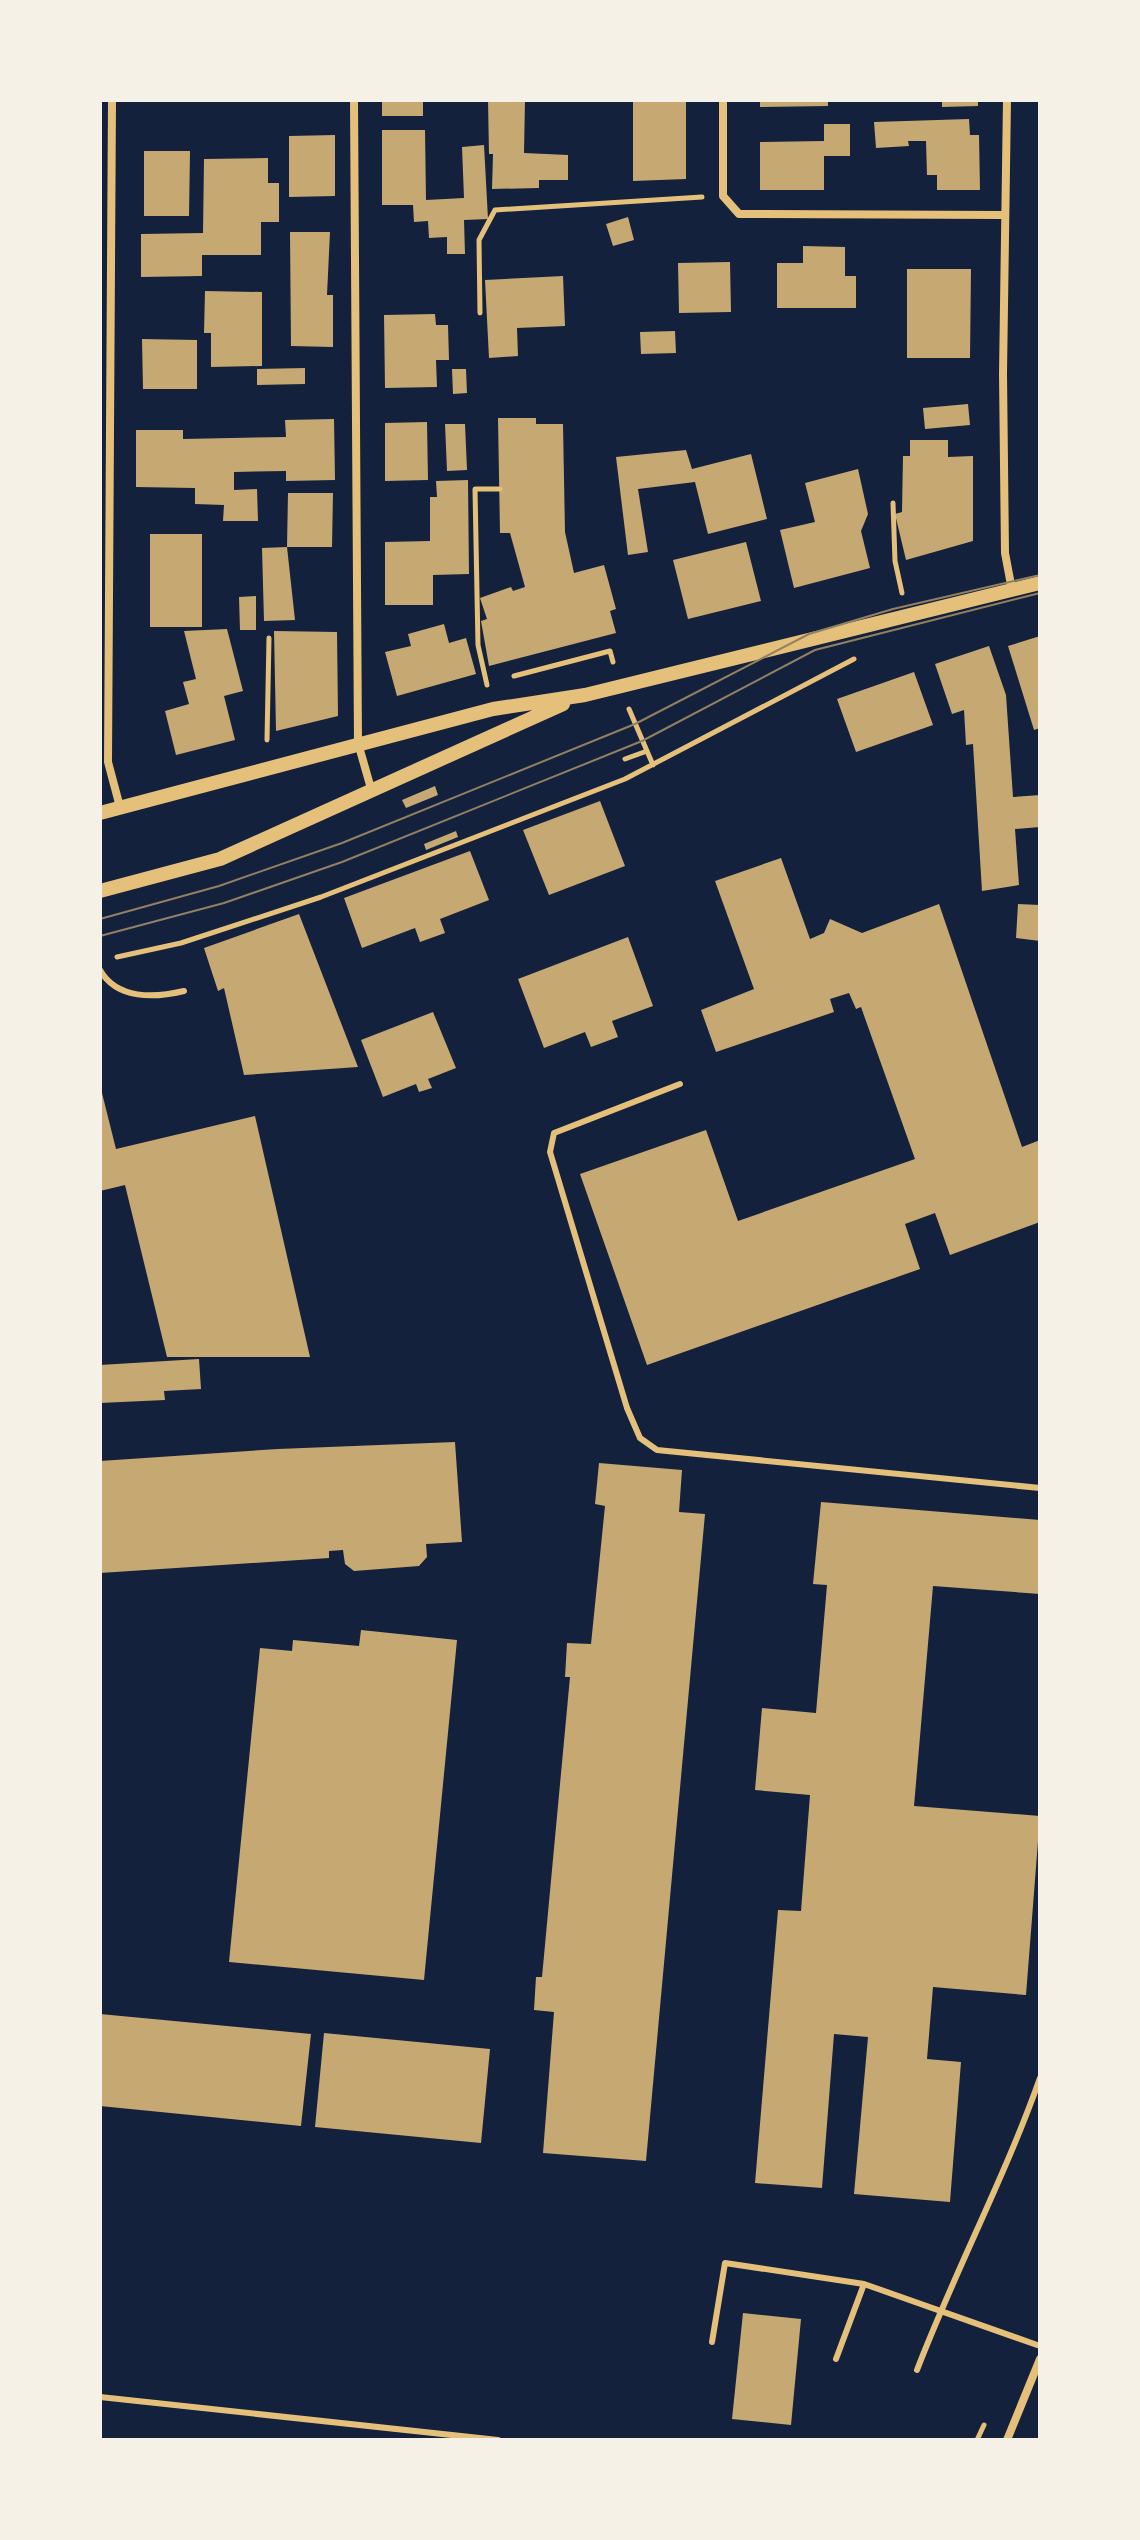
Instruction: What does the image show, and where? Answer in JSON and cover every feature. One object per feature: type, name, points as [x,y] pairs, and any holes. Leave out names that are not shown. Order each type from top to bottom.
[{"type":"street","points":[[112,100],[108,762],[120,807]]},
{"type":"street","points":[[354,100],[358,743],[372,793]]},
{"type":"street","points":[[723,100],[723,196],[739,214],[1004,215]]},
{"type":"street","points":[[1007,100],[1004,215],[1005,553],[1012,590]]},
{"type":"street","points":[[100,242],[111,242]]},
{"type":"street","points":[[100,813],[493,709],[585,695],[1040,583]]},
{"type":"street","points":[[100,891],[220,859],[372,793],[492,733],[585,695]]},
{"type":"street","points":[[1007,2440],[1040,2359]]},
{"type":"lane","points":[[100,970],[107,982],[138,995],[161,996],[184,991]]},
{"type":"lane","points":[[680,1084],[554,1133],[550,1152],[627,1408],[640,1438],[657,1450],[1040,1488]]},
{"type":"lane","points":[[917,2370],[940,2309],[1022,2128],[1040,2078]]},
{"type":"lane","points":[[712,2342],[725,2263],[864,2284],[1040,2346]]},
{"type":"lane","points":[[836,2359],[864,2284]]},
{"type":"lane","points":[[100,2397],[498,2440]]},
{"type":"path","points":[[480,313],[479,240],[495,210],[723,196]]},
{"type":"path","points":[[493,709],[478,645],[475,489],[500,489]]},
{"type":"path","points":[[893,503],[895,561],[906,615]]},
{"type":"path","points":[[267,740],[269,638]]},
{"type":"path","points":[[486,683],[610,651]]},
{"type":"path","points":[[113,958],[181,943],[625,779],[807,686],[864,653]]},
{"type":"path","points":[[625,759],[647,751]]},
{"type":"building","points":[[382,100],[423,100],[423,116],[382,116]]},
{"type":"building","points":[[488,100],[525,100],[524,153],[568,155],[568,180],[539,180],[539,188],[492,189],[493,154],[489,154]]},
{"type":"building","points":[[633,100],[686,100],[686,179],[633,181]]},
{"type":"building","points":[[760,100],[828,100],[828,106],[760,107]]},
{"type":"building","points":[[942,100],[978,100],[978,106],[942,107]]},
{"type":"building","points":[[969,119],[970,135],[979,135],[980,190],[937,190],[937,175],[927,175],[926,141],[908,141],[909,146],[876,148],[874,122]]},
{"type":"building","points":[[824,124],[850,124],[850,156],[824,156],[824,190],[760,190],[760,142],[824,141]]},
{"type":"building","points":[[382,130],[425,130],[426,200],[464,198],[462,147],[484,145],[488,219],[464,220],[465,254],[447,254],[447,237],[429,238],[428,221],[414,222],[413,205],[382,205]]},
{"type":"building","points":[[335,135],[335,196],[289,197],[289,136]]},
{"type":"building","points":[[144,151],[190,151],[189,216],[144,216]]},
{"type":"building","points":[[268,158],[268,183],[279,183],[279,222],[261,222],[261,255],[202,255],[202,276],[141,277],[141,234],[203,233],[204,159]]},
{"type":"building","points":[[628,217],[634,240],[613,246],[606,224]]},
{"type":"building","points":[[290,232],[330,232],[327,295],[333,295],[333,347],[291,346]]},
{"type":"building","points":[[803,246],[845,247],[845,276],[856,276],[856,308],[777,308],[777,263],[803,263]]},
{"type":"building","points":[[730,262],[731,312],[679,313],[678,263]]},
{"type":"building","points":[[907,269],[971,269],[970,358],[907,358]]},
{"type":"building","points":[[563,276],[565,326],[517,328],[518,356],[489,358],[485,280]]},
{"type":"building","points":[[205,291],[262,292],[262,366],[211,367],[211,333],[204,333]]},
{"type":"building","points":[[435,314],[436,325],[448,325],[449,360],[436,360],[437,387],[385,388],[384,315]]},
{"type":"building","points":[[675,331],[676,353],[641,354],[640,332]]},
{"type":"building","points":[[142,339],[197,340],[197,389],[143,389]]},
{"type":"building","points":[[305,368],[305,384],[257,385],[257,369]]},
{"type":"building","points":[[452,369],[466,369],[467,393],[453,394]]},
{"type":"building","points":[[968,404],[970,425],[925,429],[923,408]]},
{"type":"building","points":[[498,418],[536,418],[536,424],[563,424],[565,532],[574,573],[604,565],[616,609],[610,611],[616,633],[489,666],[481,621],[487,619],[480,598],[511,587],[513,591],[525,587],[510,533],[500,533]]},
{"type":"building","points":[[334,419],[335,480],[286,481],[286,471],[234,472],[234,490],[257,489],[258,521],[223,521],[224,505],[195,504],[195,488],[136,487],[136,430],[183,430],[183,439],[286,437],[285,420]]},
{"type":"building","points":[[427,422],[428,480],[385,481],[385,423]]},
{"type":"building","points":[[445,424],[465,424],[467,470],[447,471]]},
{"type":"building","points":[[910,440],[948,440],[948,457],[973,456],[973,541],[906,560],[895,514],[902,512],[903,456],[910,456]]},
{"type":"building","points":[[686,450],[692,469],[751,454],[767,519],[708,534],[695,482],[638,489],[648,552],[628,555],[616,457]]},
{"type":"building","points":[[858,469],[868,514],[861,531],[870,568],[794,588],[780,530],[815,522],[805,483]]},
{"type":"building","points":[[468,480],[469,574],[433,575],[433,605],[385,605],[385,542],[430,541],[430,497],[437,497],[436,481]]},
{"type":"building","points":[[288,493],[333,493],[332,547],[287,547]]},
{"type":"building","points":[[150,534],[202,534],[202,627],[150,627]]},
{"type":"building","points":[[746,542],[761,601],[688,619],[673,560]]},
{"type":"building","points":[[287,547],[295,620],[264,621],[262,548]]},
{"type":"building","points":[[256,596],[256,630],[240,630],[239,597]]},
{"type":"building","points":[[444,624],[449,643],[466,638],[476,674],[397,696],[385,652],[411,646],[408,634]]},
{"type":"building","points":[[227,629],[243,691],[224,696],[235,740],[176,755],[165,711],[189,704],[183,682],[196,679],[184,631]]},
{"type":"building","points":[[274,631],[337,632],[338,716],[276,731]]},
{"type":"building","points":[[1040,636],[1040,728],[1034,730],[1008,646]]},
{"type":"building","points":[[989,646],[1006,695],[1013,797],[1040,795],[1040,827],[1015,829],[1019,885],[982,891],[973,744],[966,745],[964,710],[952,714],[935,664]]},
{"type":"building","points":[[914,672],[933,725],[856,752],[837,699]]},
{"type":"building","points":[[435,786],[438,795],[406,808],[402,800]]},
{"type":"building","points":[[600,801],[625,866],[549,895],[523,830]]},
{"type":"building","points":[[456,831],[458,837],[426,850],[424,844]]},
{"type":"building","points":[[470,851],[489,900],[440,919],[445,933],[420,942],[415,928],[362,948],[344,898]]},
{"type":"building","points":[[781,858],[810,939],[824,933],[830,919],[862,933],[939,904],[1022,1147],[1040,1140],[1040,1222],[950,1255],[935,1213],[905,1224],[920,1269],[647,1365],[580,1174],[706,1130],[738,1221],[915,1159],[861,1007],[856,1009],[849,993],[830,999],[834,1012],[716,1052],[701,1010],[754,989],[715,881]]},
{"type":"building","points":[[1018,904],[1040,905],[1040,941],[1016,938]]},
{"type":"building","points":[[299,914],[358,1067],[244,1075],[224,988],[218,991],[204,948]]},
{"type":"building","points":[[628,937],[653,1006],[612,1021],[618,1037],[591,1047],[585,1032],[544,1048],[518,979]]},
{"type":"building","points":[[433,1012],[456,1068],[428,1079],[432,1088],[419,1092],[416,1084],[383,1097],[361,1040]]},
{"type":"building","points":[[100,1085],[116,1149],[255,1116],[310,1357],[167,1357],[125,1185],[100,1191]]},
{"type":"building","points":[[199,1359],[201,1389],[164,1391],[165,1400],[100,1403],[100,1365]]},
{"type":"building","points":[[455,1442],[462,1542],[426,1544],[427,1557],[419,1566],[354,1571],[345,1564],[343,1550],[329,1551],[329,1558],[100,1573],[100,1461],[278,1449]]},
{"type":"building","points":[[599,1463],[682,1470],[679,1512],[705,1514],[646,2161],[543,2153],[554,2012],[534,2010],[536,1977],[542,1977],[570,1677],[565,1677],[567,1643],[591,1644],[605,1506],[595,1504]]},
{"type":"building","points":[[821,1502],[1040,1520],[1040,1594],[933,1586],[914,1806],[1040,1816],[1026,1995],[933,1987],[927,2059],[961,2062],[950,2202],[854,2194],[868,2037],[834,2034],[822,2188],[755,2183],[778,1910],[801,1911],[810,1795],[755,1790],[762,1708],[816,1713],[827,1585],[813,1584]]},
{"type":"building","points":[[361,1630],[457,1640],[424,1980],[229,1962],[260,1648],[292,1651],[293,1640],[359,1646]]},
{"type":"building","points":[[100,2014],[311,2034],[301,2126],[100,2106]]},
{"type":"building","points":[[324,2033],[490,2049],[481,2143],[315,2127]]},
{"type":"building","points":[[743,2313],[801,2319],[791,2425],[732,2419]]},
{"type":"tram line","points":[[100,919],[219,886],[342,843],[635,724],[809,634],[893,609],[1040,575]]},
{"type":"tram line","points":[[100,936],[224,903],[342,862],[642,741],[815,650],[1040,593]]}]
